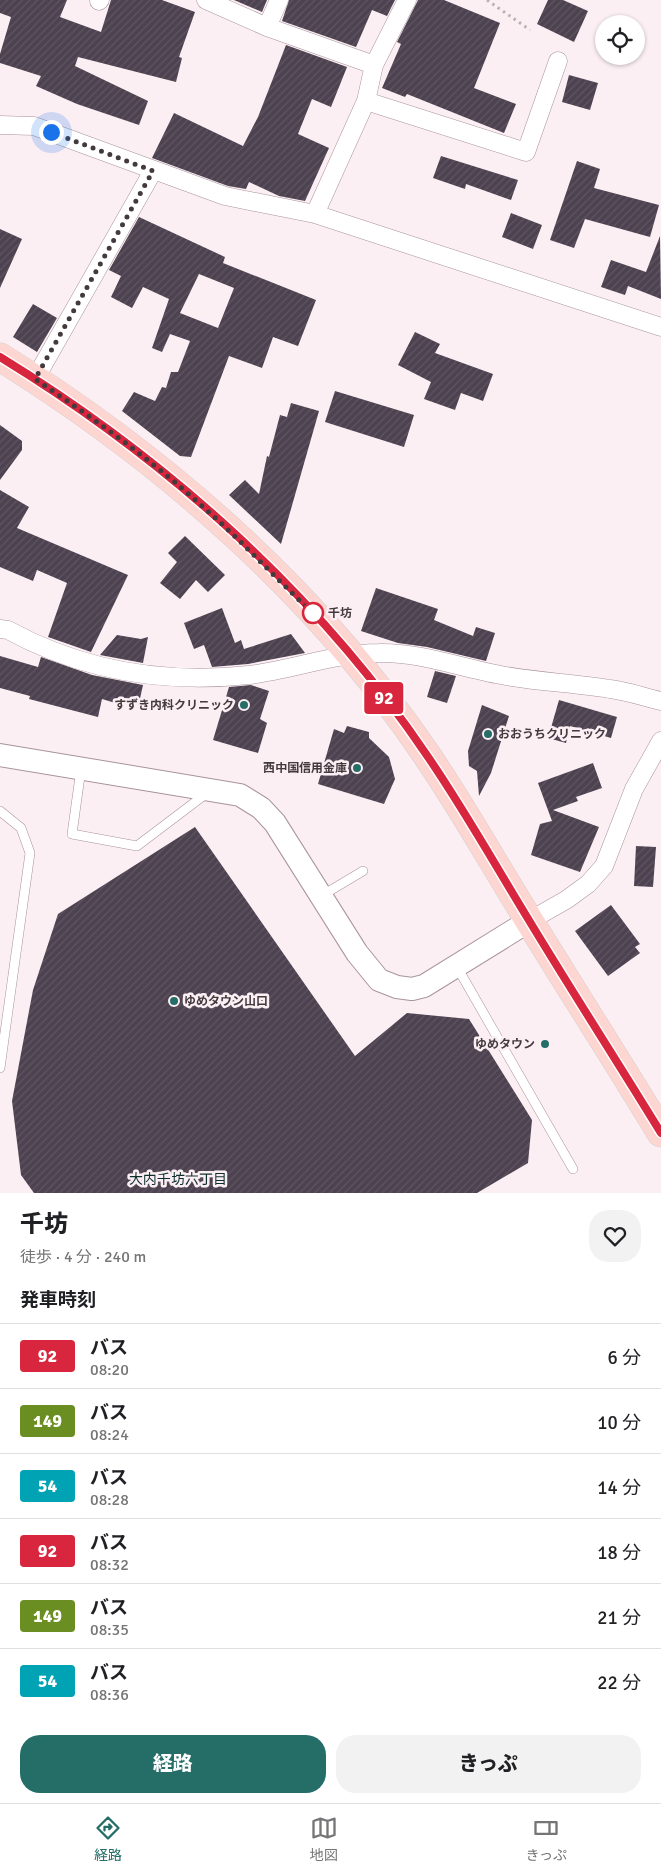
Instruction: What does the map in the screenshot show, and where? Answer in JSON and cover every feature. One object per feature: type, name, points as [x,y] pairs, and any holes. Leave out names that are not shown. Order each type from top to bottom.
[{"type":"main road","points":[[0,357],[102,424],[200,504],[264,562],[351,656],[426,754],[661,1133]]},
{"type":"street","points":[[206,0],[267,27],[374,66]]},
{"type":"street","points":[[267,27],[279,0]]},
{"type":"street","points":[[315,214],[366,101],[374,66],[407,0]]},
{"type":"street","points":[[366,101],[526,152],[558,61]]},
{"type":"street","points":[[0,125],[34,126],[225,196],[315,214],[661,327]]},
{"type":"street","points":[[35,379],[153,171]]},
{"type":"street","points":[[0,629],[8,630],[65,657],[98,667],[137,673],[195,676],[249,675],[378,652],[406,655],[532,681],[610,689],[661,701]]},
{"type":"street","points":[[0,755],[240,795],[261,808],[275,823],[357,953],[379,980],[397,987],[412,989],[424,986],[457,967],[529,920],[566,900],[588,884],[604,866],[634,789],[661,741]]},
{"type":"lane","points":[[81,768],[72,834],[136,846],[212,790]]},
{"type":"lane","points":[[0,811],[21,828],[30,853],[2,1038],[0,1068]]},
{"type":"lane","points":[[321,896],[363,871]]},
{"type":"lane","points":[[457,967],[573,1169]]},
{"type":"path","points":[[487,0],[530,30]]},
{"type":"building","points":[[0,0],[67,0],[60,17],[101,32],[111,0],[162,0],[195,12],[179,57],[182,58],[176,82],[78,57],[75,66],[148,101],[139,125],[77,104],[36,86],[41,76],[0,63],[0,54],[11,17],[0,13]]},
{"type":"building","points":[[234,0],[267,0],[262,12]]},
{"type":"building","points":[[289,0],[395,0],[387,16],[372,10],[356,47],[282,21]]},
{"type":"building","points":[[418,0],[444,0],[500,23],[474,88],[516,104],[504,133],[407,94],[405,97],[382,88],[401,44],[397,42]]},
{"type":"building","points":[[548,0],[563,0],[588,11],[574,42],[537,24]]},
{"type":"building","points":[[286,45],[347,67],[331,107],[312,99],[298,134],[329,148],[305,201],[279,196],[249,182],[246,189],[228,186],[152,158],[174,113],[243,146],[258,117]]},
{"type":"building","points":[[569,75],[598,83],[590,110],[562,102]]},
{"type":"building","points":[[441,156],[518,180],[511,200],[466,184],[465,189],[433,178]]},
{"type":"building","points":[[577,161],[600,169],[594,188],[659,205],[650,237],[585,219],[574,248],[550,240]]},
{"type":"building","points":[[511,213],[542,225],[533,249],[502,237]]},
{"type":"building","points":[[139,217],[225,257],[223,263],[316,300],[298,346],[273,337],[262,368],[229,356],[191,457],[180,456],[122,411],[134,392],[155,401],[162,387],[166,388],[171,372],[178,372],[190,341],[170,334],[162,352],[152,348],[169,299],[143,287],[132,308],[111,297],[121,276],[109,270]],"holes":[[[199,274],[234,288],[218,328],[180,313]]]},
{"type":"building","points":[[0,229],[22,239],[0,288]]},
{"type":"building","points":[[660,236],[661,299],[628,286],[625,295],[601,287],[611,260],[646,272]]},
{"type":"building","points":[[33,304],[57,318],[37,352],[13,337]]},
{"type":"building","points":[[415,332],[440,344],[435,353],[493,374],[483,401],[461,393],[455,410],[424,399],[431,382],[398,365]]},
{"type":"building","points":[[335,391],[414,415],[404,447],[325,422]]},
{"type":"building","points":[[291,403],[319,411],[281,544],[229,495],[245,480],[259,494],[267,456],[269,457],[280,415],[287,417]]},
{"type":"building","points":[[0,425],[22,441],[22,450],[0,480]]},
{"type":"building","points":[[0,490],[29,507],[17,528],[128,575],[91,652],[48,637],[67,583],[37,570],[33,581],[0,567]]},
{"type":"building","points":[[185,536],[225,575],[208,592],[196,580],[180,599],[160,583],[177,562],[168,553]]},
{"type":"building","points":[[376,588],[438,609],[434,620],[473,636],[476,627],[495,633],[486,661],[427,647],[398,643],[361,631]]},
{"type":"building","points":[[222,608],[235,643],[241,640],[244,649],[291,634],[305,653],[248,664],[212,667],[204,645],[194,649],[184,623]]},
{"type":"building","points":[[117,635],[141,639],[148,637],[143,663],[100,655]]},
{"type":"building","points":[[0,656],[38,667],[41,657],[92,675],[143,685],[139,703],[123,699],[122,705],[102,699],[98,717],[29,699],[30,696],[0,688]]},
{"type":"building","points":[[435,671],[456,676],[447,703],[427,697]]},
{"type":"building","name":"すずき内科クリニック","points":[[251,685],[269,691],[260,719],[267,723],[258,753],[213,740],[229,687]]},
{"type":"building","points":[[559,700],[617,717],[611,738],[570,726],[566,743],[548,738]]},
{"type":"building","name":"おおうちクリニック","points":[[482,705],[509,716],[491,773],[479,796],[477,771],[469,766],[468,751]]},
{"type":"building","name":"西中国信用金庫","points":[[347,726],[369,732],[369,738],[389,757],[395,779],[384,804],[318,784],[334,729],[344,733]]},
{"type":"building","points":[[593,763],[602,788],[576,797],[578,801],[553,810],[599,827],[580,872],[531,855],[540,824],[552,821],[538,783]]},
{"type":"building","name":"ゆめタウン山口","points":[[195,827],[355,1056],[407,1013],[469,1019],[532,1120],[528,1163],[477,1193],[34,1193],[21,1175],[12,1101],[33,990],[58,914]]},
{"type":"building","points":[[636,846],[656,847],[653,887],[634,886]]},
{"type":"building","points":[[611,905],[640,944],[635,947],[640,953],[608,976],[575,931]]},
{"type":"bus line","name":"92","points":[[0,357],[102,424],[200,504],[264,562],[351,656],[426,754],[661,1133]]},
{"type":"place","name":"千坊","points":[[313,613]]},
{"type":"place","name":"すずき内科クリニック","points":[[244,705]]},
{"type":"place","name":"おおうちクリニック","points":[[488,734]]},
{"type":"place","name":"西中国信用金庫","points":[[357,768]]},
{"type":"place","name":"ゆめタウン山口","points":[[174,1001]]},
{"type":"place","name":"ゆめタウン","points":[[545,1044]]},
{"type":"district","name":"大内千坊六丁目","points":[[178,1179]]},
{"type":"route","points":[[51,132],[153,171],[35,379],[102,424],[155,466],[264,562],[313,613]]}]
